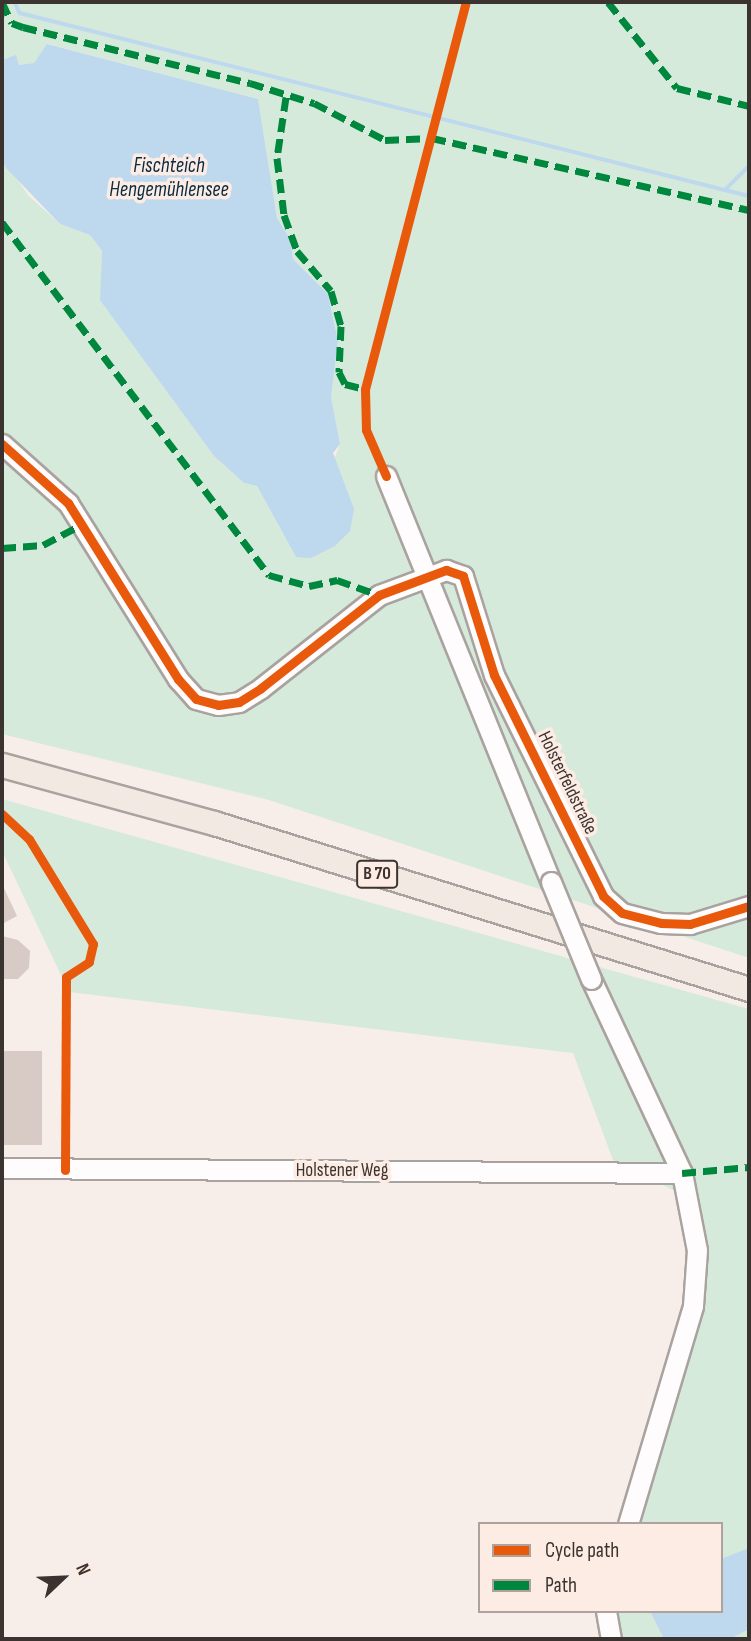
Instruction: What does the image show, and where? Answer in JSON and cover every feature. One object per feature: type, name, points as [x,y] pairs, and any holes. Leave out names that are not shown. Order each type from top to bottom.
[{"type":"main road","name":"B 70","points":[[2,765],[214,823],[749,989]]},
{"type":"street","points":[[2,444],[68,503],[143,629],[196,699],[218,705],[239,702],[366,602],[426,577]]},
{"type":"street","points":[[386,477],[591,979],[682,1173],[696,1250],[693,1306],[629,1522]]},
{"type":"street","name":"Holsterfeldstraße","points":[[426,577],[446,570],[463,576],[494,676],[603,896],[622,913],[661,923],[690,924],[749,906]]},
{"type":"street","name":"Holstener Weg","points":[[2,1168],[682,1173]]},
{"type":"street","points":[[607,1613],[611,1639]]},
{"type":"green space","points":[[2,2],[749,2],[749,958],[269,800],[2,734],[2,159],[29,196],[60,224],[90,235],[102,251],[101,300],[214,456],[244,483],[257,486],[296,557],[340,444],[331,397],[338,341],[328,294],[293,259],[290,239],[277,218],[258,99],[48,44],[34,63],[19,65],[16,56],[2,60]]},
{"type":"green space","points":[[2,799],[749,1009],[749,1639],[612,1639],[607,1613],[723,1613],[723,1522],[631,1522],[698,1278],[677,1192],[613,1160],[573,1053],[69,992],[2,851]]},
{"type":"water","name":"Fischteich Hengemühlensee","points":[[47,44],[258,99],[277,218],[290,239],[293,259],[328,294],[338,341],[331,397],[340,444],[333,453],[354,509],[350,531],[335,546],[311,558],[296,557],[257,486],[244,483],[214,456],[100,300],[102,251],[90,235],[60,224],[6,168],[2,159],[2,60],[16,55],[19,65],[34,63]]},
{"type":"water","points":[[749,1548],[749,1629],[730,1639],[664,1639],[651,1613],[723,1613],[723,1558]]},
{"type":"building","points":[[2,884],[17,916],[2,924]]},
{"type":"building","points":[[2,936],[18,940],[30,951],[29,968],[18,979],[2,979]]},
{"type":"building","points":[[2,1051],[42,1051],[42,1145],[2,1145]]},
{"type":"waterway","points":[[15,2],[20,13],[749,196]]},
{"type":"waterway","points":[[726,189],[749,166]]},
{"type":"marked path","points":[[2,2],[12,23],[23,27],[250,83],[314,103],[385,140],[432,138],[749,210]]},
{"type":"marked path","points":[[608,2],[677,88],[749,106]]},
{"type":"marked path","points":[[286,97],[277,158],[284,215],[297,251],[331,291],[341,326],[339,372],[345,384],[365,389]]},
{"type":"marked path","points":[[2,222],[269,575],[309,586],[337,580],[379,595]]},
{"type":"marked path","points":[[2,548],[43,545],[81,525]]},
{"type":"marked path","points":[[682,1173],[749,1167]]},
{"type":"cycle path","points":[[386,476],[366,430],[365,389],[466,2]]},
{"type":"cycle path","points":[[2,444],[68,503],[178,679],[196,699],[218,705],[239,702],[261,688],[379,595],[446,570],[463,576],[494,675],[603,896],[622,913],[661,923],[690,924],[749,906]]},
{"type":"cycle path","points":[[2,814],[29,839],[93,944],[89,962],[66,977],[65,1170]]}]
